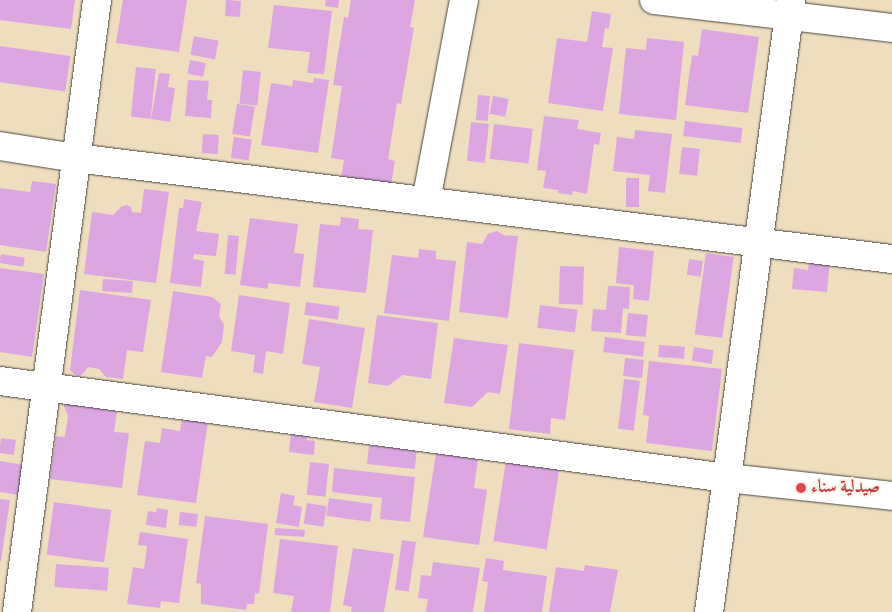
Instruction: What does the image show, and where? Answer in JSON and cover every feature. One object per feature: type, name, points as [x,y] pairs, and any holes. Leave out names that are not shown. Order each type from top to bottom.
[{"type":"street","points":[[0,610],[15,612],[96,0]]},
{"type":"street","points":[[426,201],[464,0]]},
{"type":"street","points":[[654,0],[790,9],[892,28]]},
{"type":"street","points":[[709,612],[790,9]]},
{"type":"street","points":[[0,146],[76,158],[892,259]]},
{"type":"street","points":[[0,381],[727,478],[892,496]]},
{"type":"building","points":[[0,0],[75,0],[71,29],[0,20]]},
{"type":"building","points":[[123,0],[187,0],[179,52],[116,43]]},
{"type":"building","points":[[226,0],[241,1],[240,17],[225,16]]},
{"type":"building","points":[[326,0],[339,0],[338,8],[325,6]]},
{"type":"building","points":[[351,0],[415,0],[410,27],[414,28],[401,104],[397,103],[388,159],[395,161],[391,185],[341,177],[344,160],[331,158],[342,86],[333,85],[344,17],[348,18]]},
{"type":"building","points":[[274,5],[332,11],[324,74],[307,73],[310,52],[268,48]]},
{"type":"building","points":[[592,11],[611,14],[609,29],[605,28],[602,47],[613,48],[603,111],[548,103],[557,38],[587,42]]},
{"type":"building","points":[[702,29],[759,37],[748,113],[685,105],[692,55],[698,56]]},
{"type":"building","points":[[194,36],[219,41],[215,59],[190,55]]},
{"type":"building","points":[[647,38],[684,42],[676,120],[619,114],[626,48],[646,50]]},
{"type":"building","points":[[0,46],[70,56],[65,92],[0,82]]},
{"type":"building","points":[[190,60],[206,63],[203,77],[187,74]]},
{"type":"building","points":[[136,67],[156,69],[151,119],[131,117]]},
{"type":"building","points":[[243,70],[261,72],[257,106],[239,104]]},
{"type":"building","points":[[159,73],[170,74],[168,87],[175,88],[170,122],[151,119]]},
{"type":"building","points":[[314,78],[329,80],[318,153],[261,145],[271,83],[292,86],[293,80],[313,83]]},
{"type":"building","points":[[188,80],[209,81],[207,100],[212,100],[211,118],[185,116]]},
{"type":"building","points":[[478,95],[490,96],[488,121],[476,120]]},
{"type":"building","points":[[493,96],[509,99],[505,117],[490,114]]},
{"type":"building","points":[[237,104],[255,107],[250,136],[232,134]]},
{"type":"building","points":[[544,116],[579,120],[577,129],[601,133],[599,145],[594,144],[587,194],[573,191],[572,195],[558,193],[558,190],[543,188],[546,171],[537,170]]},
{"type":"building","points":[[685,121],[743,128],[741,143],[683,136]]},
{"type":"building","points":[[471,122],[489,124],[485,163],[467,161]]},
{"type":"building","points":[[494,124],[533,129],[528,163],[490,159]]},
{"type":"building","points":[[635,130],[672,134],[665,193],[648,191],[650,175],[613,171],[617,137],[634,139]]},
{"type":"building","points":[[203,134],[219,135],[218,154],[202,153]]},
{"type":"building","points":[[234,137],[252,140],[248,161],[231,158]]},
{"type":"building","points":[[682,147],[700,149],[697,176],[679,174]]},
{"type":"building","points":[[626,178],[639,178],[639,207],[626,207]]},
{"type":"building","points":[[32,181],[56,184],[46,252],[0,245],[0,188],[30,192]]},
{"type":"building","points":[[144,189],[169,192],[156,283],[84,274],[92,212],[113,215],[121,207],[127,205],[131,207],[132,212],[141,213]]},
{"type":"building","points":[[184,199],[202,202],[196,231],[219,234],[216,256],[194,254],[193,259],[204,261],[201,287],[170,283],[179,208],[183,208]]},
{"type":"building","points":[[341,217],[359,219],[358,229],[373,230],[366,293],[313,287],[320,224],[340,226]]},
{"type":"building","points":[[250,218],[298,224],[294,253],[304,254],[300,287],[268,283],[268,289],[240,285]]},
{"type":"building","points":[[497,231],[503,235],[518,236],[508,318],[459,312],[467,242],[482,244],[488,234]]},
{"type":"building","points":[[228,235],[239,236],[236,275],[225,274]]},
{"type":"building","points":[[619,247],[654,251],[649,301],[633,299],[634,285],[616,283]]},
{"type":"building","points":[[419,249],[436,251],[436,259],[456,261],[449,321],[384,313],[392,255],[418,258]]},
{"type":"building","points":[[706,253],[734,257],[722,338],[695,334]]},
{"type":"building","points":[[1,254],[25,258],[23,267],[0,263]]},
{"type":"building","points":[[810,257],[830,259],[827,292],[792,289],[794,268],[808,270]]},
{"type":"building","points":[[689,259],[703,261],[701,277],[687,275]]},
{"type":"building","points":[[560,266],[584,267],[583,305],[559,304]]},
{"type":"building","points":[[0,268],[44,274],[32,357],[0,352]]},
{"type":"building","points":[[103,279],[133,281],[132,293],[102,291]]},
{"type":"building","points":[[608,286],[630,287],[629,309],[623,308],[621,333],[591,331],[593,309],[606,310]]},
{"type":"building","points":[[80,290],[151,300],[143,352],[127,350],[123,379],[106,377],[99,369],[88,367],[79,376],[70,370]]},
{"type":"building","points":[[173,291],[212,297],[221,304],[219,316],[224,325],[222,342],[212,357],[206,356],[202,378],[161,372]]},
{"type":"building","points":[[239,295],[290,303],[283,354],[266,351],[263,374],[253,372],[255,355],[231,351]]},
{"type":"building","points":[[306,302],[340,307],[338,320],[304,315]]},
{"type":"building","points":[[540,305],[578,310],[575,332],[537,328]]},
{"type":"building","points":[[628,313],[648,315],[646,337],[626,335]]},
{"type":"building","points":[[377,315],[438,323],[431,379],[403,375],[388,386],[368,383]]},
{"type":"building","points":[[309,319],[365,328],[352,408],[314,402],[320,367],[302,364]]},
{"type":"building","points":[[605,337],[645,342],[643,357],[603,352]]},
{"type":"building","points":[[454,338],[508,345],[500,394],[488,392],[472,407],[444,403]]},
{"type":"building","points":[[519,343],[574,350],[565,420],[551,418],[550,434],[509,429]]},
{"type":"building","points":[[659,345],[685,347],[684,359],[658,357]]},
{"type":"building","points":[[694,347],[714,350],[712,364],[692,361]]},
{"type":"building","points":[[625,358],[644,360],[642,378],[623,376]]},
{"type":"building","points":[[649,361],[722,369],[712,451],[646,443],[649,416],[643,415]]},
{"type":"building","points":[[624,379],[640,381],[634,431],[618,429]]},
{"type":"building","points":[[62,401],[118,404],[114,432],[129,433],[122,488],[50,479],[56,436],[65,437],[68,416]]},
{"type":"building","points":[[182,417],[208,421],[196,503],[137,495],[145,441],[160,443],[162,428],[180,431]]},
{"type":"building","points":[[291,432],[307,434],[307,440],[315,441],[314,455],[289,452]]},
{"type":"building","points":[[1,438],[16,440],[14,455],[0,453]]},
{"type":"building","points":[[369,445],[417,450],[415,469],[367,464]]},
{"type":"building","points":[[436,453],[478,459],[474,488],[487,490],[479,545],[423,537]]},
{"type":"building","points":[[0,461],[24,465],[19,495],[0,492]]},
{"type":"building","points":[[506,461],[559,469],[547,549],[493,541]]},
{"type":"building","points":[[310,462],[329,464],[325,497],[307,495]]},
{"type":"building","points":[[334,468],[415,477],[410,522],[380,519],[382,498],[332,492]]},
{"type":"building","points":[[281,493],[295,496],[293,505],[302,507],[299,527],[276,523]]},
{"type":"building","points":[[329,498],[373,504],[370,522],[326,516]]},
{"type":"building","points":[[0,499],[10,500],[1,561],[0,561]]},
{"type":"building","points":[[54,502],[111,510],[104,563],[47,554]]},
{"type":"building","points":[[307,503],[327,506],[323,527],[304,524]]},
{"type":"building","points":[[157,508],[168,510],[166,528],[146,525],[148,511],[156,512]]},
{"type":"building","points":[[180,512],[198,514],[197,527],[179,525]]},
{"type":"building","points":[[205,516],[268,524],[259,594],[255,593],[254,604],[247,604],[246,610],[201,604],[201,584],[196,583]]},
{"type":"building","points":[[275,528],[305,530],[304,537],[275,535]]},
{"type":"building","points":[[140,532],[188,539],[179,603],[161,601],[160,608],[127,604],[133,567],[144,569],[147,546],[138,545]]},
{"type":"building","points":[[280,539],[338,546],[330,612],[291,612],[294,596],[273,593]]},
{"type":"building","points":[[402,540],[416,542],[409,591],[395,590]]},
{"type":"building","points":[[353,548],[394,554],[384,612],[351,612],[352,607],[343,605]]},
{"type":"building","points":[[486,558],[504,561],[503,570],[547,576],[542,612],[484,612],[488,582],[482,581]]},
{"type":"building","points":[[433,562],[480,568],[473,612],[426,612],[428,599],[418,598],[421,575],[431,576]]},
{"type":"building","points":[[56,564],[109,568],[107,591],[54,587]]},
{"type":"building","points":[[585,565],[618,570],[610,612],[549,612],[556,567],[584,571]]},
{"type":"place","name":"صيدلية سناء","points":[[801,488]]}]
